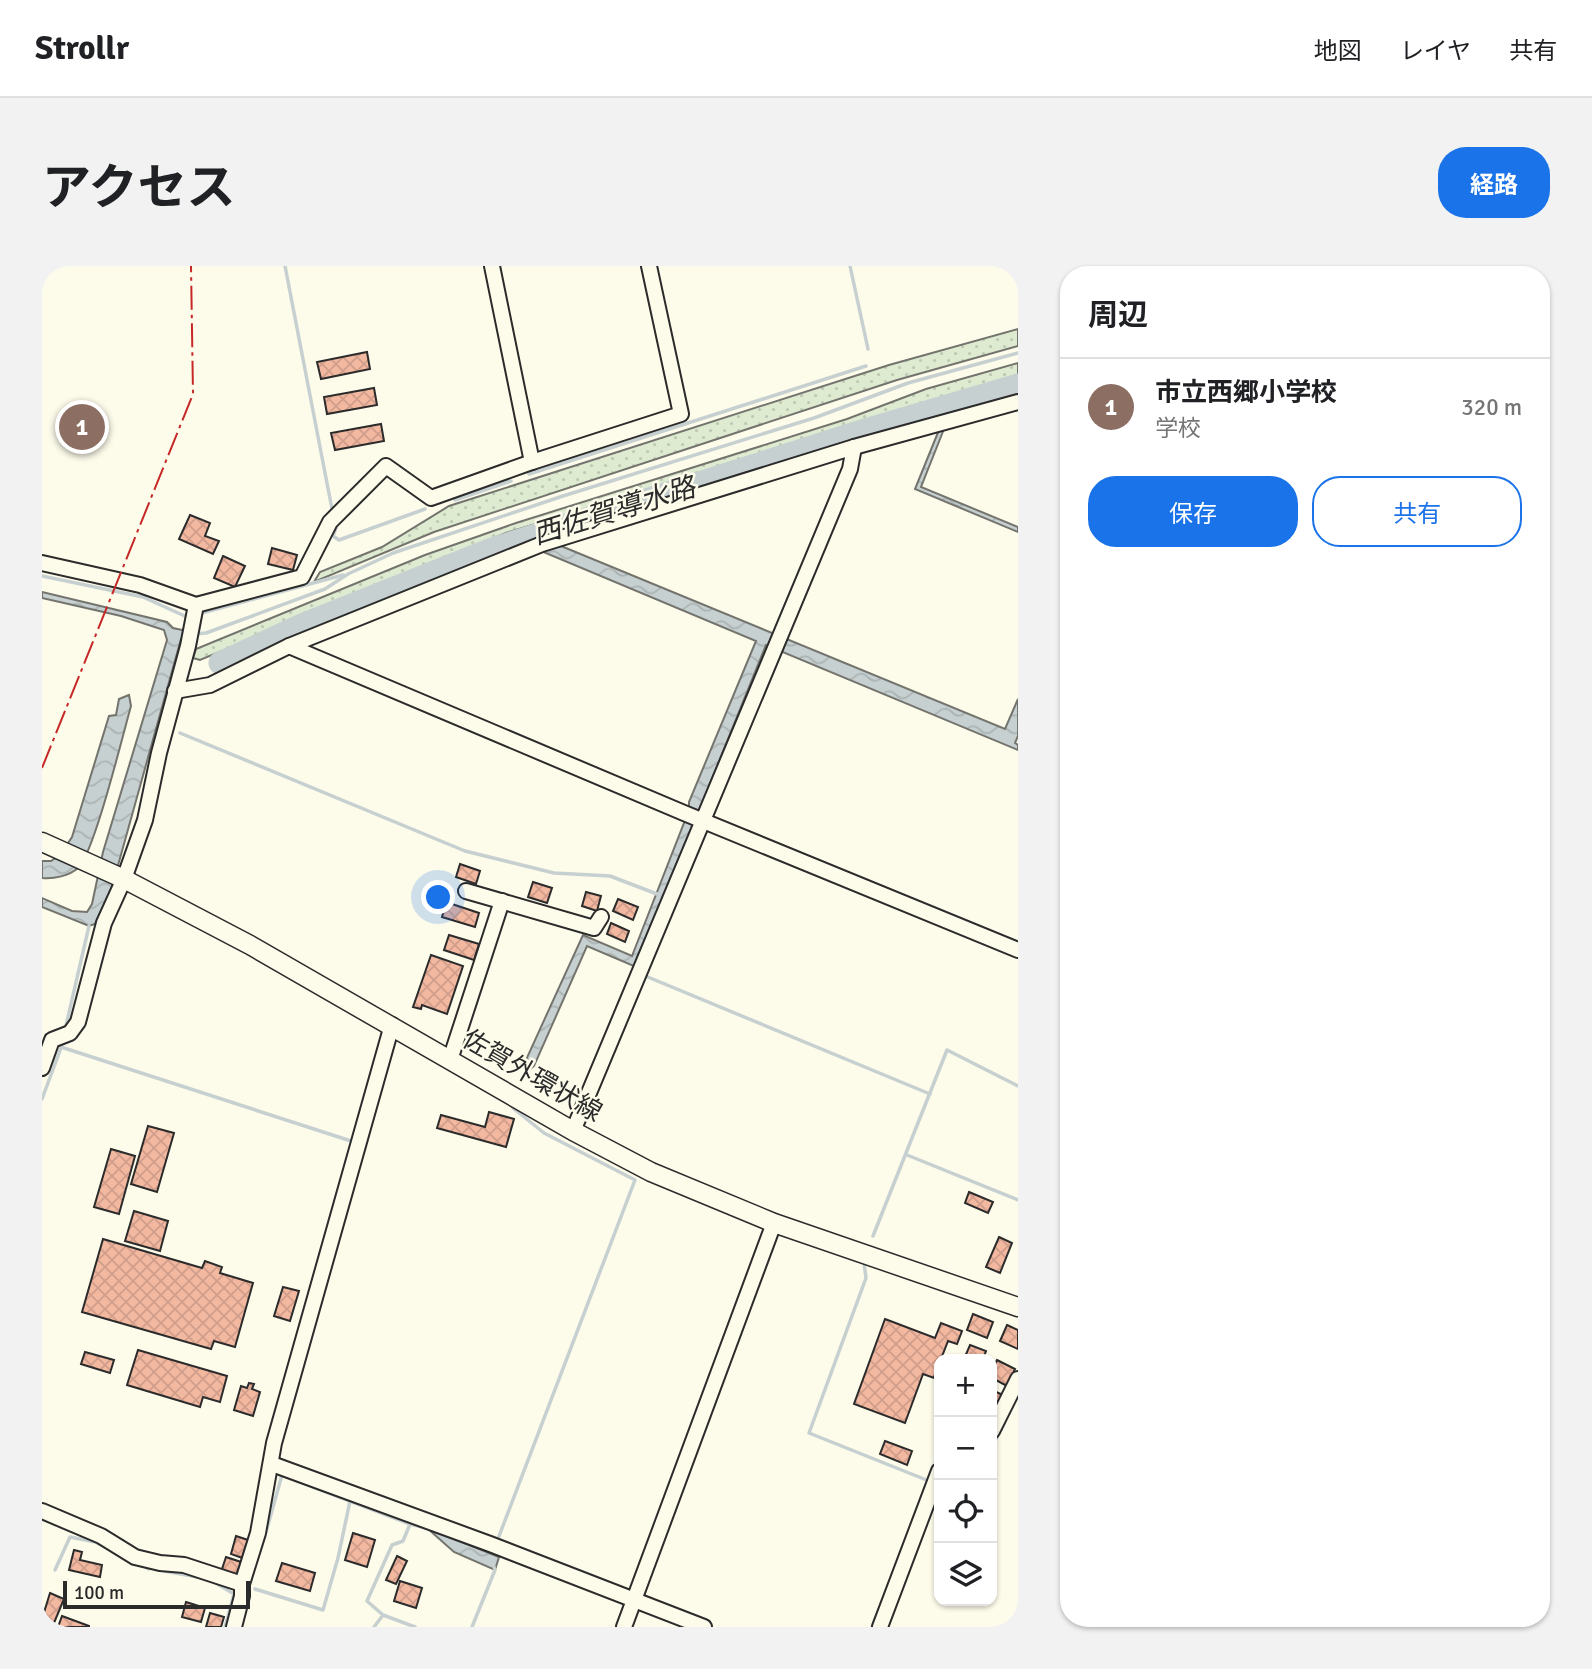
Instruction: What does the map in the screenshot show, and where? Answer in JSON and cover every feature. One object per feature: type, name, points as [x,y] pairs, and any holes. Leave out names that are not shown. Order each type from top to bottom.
[{"type":"main road","name":"佐賀外環状線","points":[[47,844],[124,879],[250,945],[573,1131],[651,1172],[774,1223],[1018,1307]]},
{"type":"street","points":[[492,266],[532,462]]},
{"type":"street","points":[[42,563],[140,585],[196,605],[302,577],[330,522],[386,466],[431,498],[681,414],[649,266]]},
{"type":"street","points":[[175,691],[210,685],[289,646],[542,544],[855,447],[1018,401]]},
{"type":"street","points":[[573,1131],[850,469],[855,447]]},
{"type":"street","points":[[42,1068],[52,1040],[64,1035],[78,1023],[104,923],[124,879],[145,820],[196,605]]},
{"type":"street","points":[[289,646],[702,821],[1018,950]]},
{"type":"street","points":[[466,891],[594,928],[601,918]]},
{"type":"street","points":[[450,1060],[502,901]]},
{"type":"street","points":[[234,1627],[242,1596],[242,1584],[258,1533],[274,1443],[392,1025]]},
{"type":"street","points":[[624,1627],[774,1223]]},
{"type":"street","points":[[997,1421],[1018,1379]]},
{"type":"street","points":[[272,1464],[490,1544],[704,1627]]},
{"type":"street","points":[[880,1627],[936,1480]]},
{"type":"street","points":[[42,1511],[101,1536],[135,1557],[184,1565],[242,1584]]},
{"type":"green space","points":[[1018,329],[1018,346],[897,380],[434,532],[314,582],[320,572],[382,547],[449,506],[889,365]]},
{"type":"green space","points":[[1018,363],[1018,377],[506,533],[200,660],[193,658],[196,649],[425,555],[516,523],[847,419],[926,389]]},
{"type":"water","points":[[944,429],[921,487],[1018,527],[1018,532],[915,489],[939,430]]},
{"type":"water","points":[[561,546],[1005,729],[1018,699],[1018,736],[1015,743],[1018,750],[766,645],[636,967],[587,946],[534,1066],[527,1072],[525,1062],[583,935],[632,956],[689,810],[689,802],[756,641],[541,551]]},
{"type":"water","points":[[42,592],[167,622],[173,628],[187,631],[185,639],[181,639],[112,887],[95,924],[89,926],[42,907],[42,898],[72,911],[87,912],[92,904],[103,852],[167,640],[164,630],[121,616],[42,598]]},
{"type":"water","points":[[129,695],[131,706],[115,766],[85,858],[78,868],[70,873],[42,878],[42,861],[51,861],[60,855],[72,837],[109,716],[116,715],[119,699]]},
{"type":"water","points":[[427,1528],[499,1557],[495,1570],[454,1552]]},
{"type":"building","points":[[367,352],[370,369],[321,379],[317,362]]},
{"type":"building","points":[[374,388],[377,405],[327,414],[324,397]]},
{"type":"building","points":[[381,424],[384,441],[335,450],[331,433]]},
{"type":"building","points":[[190,515],[210,523],[205,536],[219,541],[213,554],[179,539]]},
{"type":"building","points":[[272,548],[297,555],[293,570],[268,564]]},
{"type":"building","points":[[223,556],[245,566],[235,587],[214,578]]},
{"type":"building","points":[[460,864],[480,871],[476,884],[456,877]]},
{"type":"building","points":[[533,882],[552,888],[547,903],[528,897]]},
{"type":"building","points":[[586,892],[601,896],[597,911],[582,906]]},
{"type":"building","points":[[618,899],[638,907],[633,920],[613,911]]},
{"type":"building","points":[[446,902],[479,913],[475,927],[442,917]]},
{"type":"building","points":[[611,923],[629,931],[625,942],[607,934]]},
{"type":"building","points":[[449,935],[479,944],[474,960],[444,950]]},
{"type":"building","points":[[431,955],[463,966],[447,1014],[422,1005],[421,1009],[413,1007]]},
{"type":"building","points":[[489,1112],[514,1119],[506,1147],[437,1128],[441,1115],[485,1127]]},
{"type":"building","points":[[148,1126],[174,1133],[157,1192],[131,1184]]},
{"type":"building","points":[[111,1149],[135,1156],[119,1214],[94,1207]]},
{"type":"building","points":[[969,1192],[993,1202],[988,1213],[965,1203]]},
{"type":"building","points":[[134,1211],[168,1221],[160,1251],[125,1241]]},
{"type":"building","points":[[999,1237],[1012,1243],[1000,1273],[986,1267]]},
{"type":"building","points":[[103,1239],[202,1268],[205,1261],[222,1267],[220,1273],[253,1283],[235,1347],[214,1341],[211,1349],[82,1312]]},
{"type":"building","points":[[283,1287],[299,1291],[290,1321],[274,1316]]},
{"type":"building","points":[[973,1314],[993,1322],[987,1338],[967,1330]]},
{"type":"building","points":[[885,1319],[935,1338],[941,1323],[962,1331],[957,1344],[948,1341],[943,1354],[934,1354],[934,1378],[923,1374],[905,1423],[854,1404]]},
{"type":"building","points":[[1007,1325],[1018,1330],[1018,1349],[1000,1341]]},
{"type":"building","points":[[970,1345],[986,1351],[985,1354],[966,1354]]},
{"type":"building","points":[[138,1350],[227,1376],[220,1402],[203,1397],[200,1407],[127,1385]]},
{"type":"building","points":[[85,1352],[114,1360],[110,1373],[81,1364]]},
{"type":"building","points":[[997,1360],[1015,1369],[1007,1386],[997,1381]]},
{"type":"building","points":[[249,1383],[254,1384],[252,1389],[260,1392],[253,1416],[234,1410],[241,1386],[247,1388]]},
{"type":"building","points":[[997,1392],[1003,1395],[997,1407]]},
{"type":"building","points":[[885,1441],[912,1451],[907,1465],[880,1454]]},
{"type":"building","points":[[353,1533],[375,1540],[367,1567],[345,1560]]},
{"type":"building","points":[[236,1536],[248,1540],[242,1558],[231,1554]]},
{"type":"building","points":[[74,1550],[82,1552],[80,1560],[102,1565],[100,1577],[69,1570]]},
{"type":"building","points":[[397,1556],[407,1561],[396,1584],[386,1580]]},
{"type":"building","points":[[226,1557],[241,1562],[236,1576],[221,1572]]},
{"type":"building","points":[[282,1563],[315,1573],[310,1591],[276,1581]]},
{"type":"building","points":[[400,1581],[422,1588],[416,1608],[394,1601]]},
{"type":"building","points":[[50,1593],[64,1599],[54,1623],[42,1619]]},
{"type":"building","points":[[186,1602],[205,1608],[201,1622],[182,1617]]},
{"type":"building","points":[[210,1613],[224,1617],[221,1627],[206,1627]]},
{"type":"building","points":[[62,1616],[89,1626],[89,1627],[58,1627]]},
{"type":"waterway","points":[[285,266],[332,509]]},
{"type":"waterway","points":[[850,266],[868,349]]},
{"type":"waterway","points":[[194,634],[206,633],[325,589],[348,574],[393,553],[563,496],[814,418],[908,383],[1018,353]]},
{"type":"waterway","points":[[529,474],[866,366]]},
{"type":"waterway","name":"西佐賀導水路","points":[[220,663],[302,625],[492,549],[865,430],[1018,385]]},
{"type":"waterway","points":[[455,500],[511,481]]},
{"type":"waterway","points":[[336,528],[333,536],[339,540],[425,509]]},
{"type":"waterway","points":[[198,614],[343,575]]},
{"type":"waterway","points":[[42,576],[143,597],[187,617],[191,616]]},
{"type":"waterway","points":[[180,733],[465,851],[554,873],[610,876],[657,894]]},
{"type":"waterway","points":[[65,1030],[89,926]]},
{"type":"waterway","points":[[643,975],[930,1094]]},
{"type":"waterway","points":[[61,1047],[351,1141]]},
{"type":"waterway","points":[[42,1099],[61,1048]]},
{"type":"waterway","points":[[873,1236],[947,1050],[1018,1086]]},
{"type":"waterway","points":[[496,1544],[635,1180],[544,1133],[513,1108]]},
{"type":"waterway","points":[[907,1155],[1018,1200]]},
{"type":"waterway","points":[[864,1263],[866,1278],[809,1433],[929,1481]]},
{"type":"waterway","points":[[997,1437],[1018,1395]]},
{"type":"waterway","points":[[266,1532],[282,1475],[426,1528]]},
{"type":"waterway","points":[[255,1589],[323,1610],[350,1501]]},
{"type":"waterway","points":[[383,1615],[367,1601],[392,1545],[403,1541],[410,1524]]},
{"type":"waterway","points":[[55,1570],[70,1537],[95,1542],[113,1551]]},
{"type":"waterway","points":[[141,1565],[149,1569]]},
{"type":"waterway","points":[[472,1627],[494,1567]]},
{"type":"waterway","points":[[164,1571],[203,1578]]},
{"type":"waterway","points":[[214,1582],[234,1594],[225,1627]]},
{"type":"waterway","points":[[872,1627],[883,1600]]},
{"type":"waterway","points":[[374,1627],[383,1615],[415,1627]]},
{"type":"power","points":[[42,768],[193,394],[191,266]]},
{"type":"place","name":"市立西郷小学校","points":[[82,427]]}]
